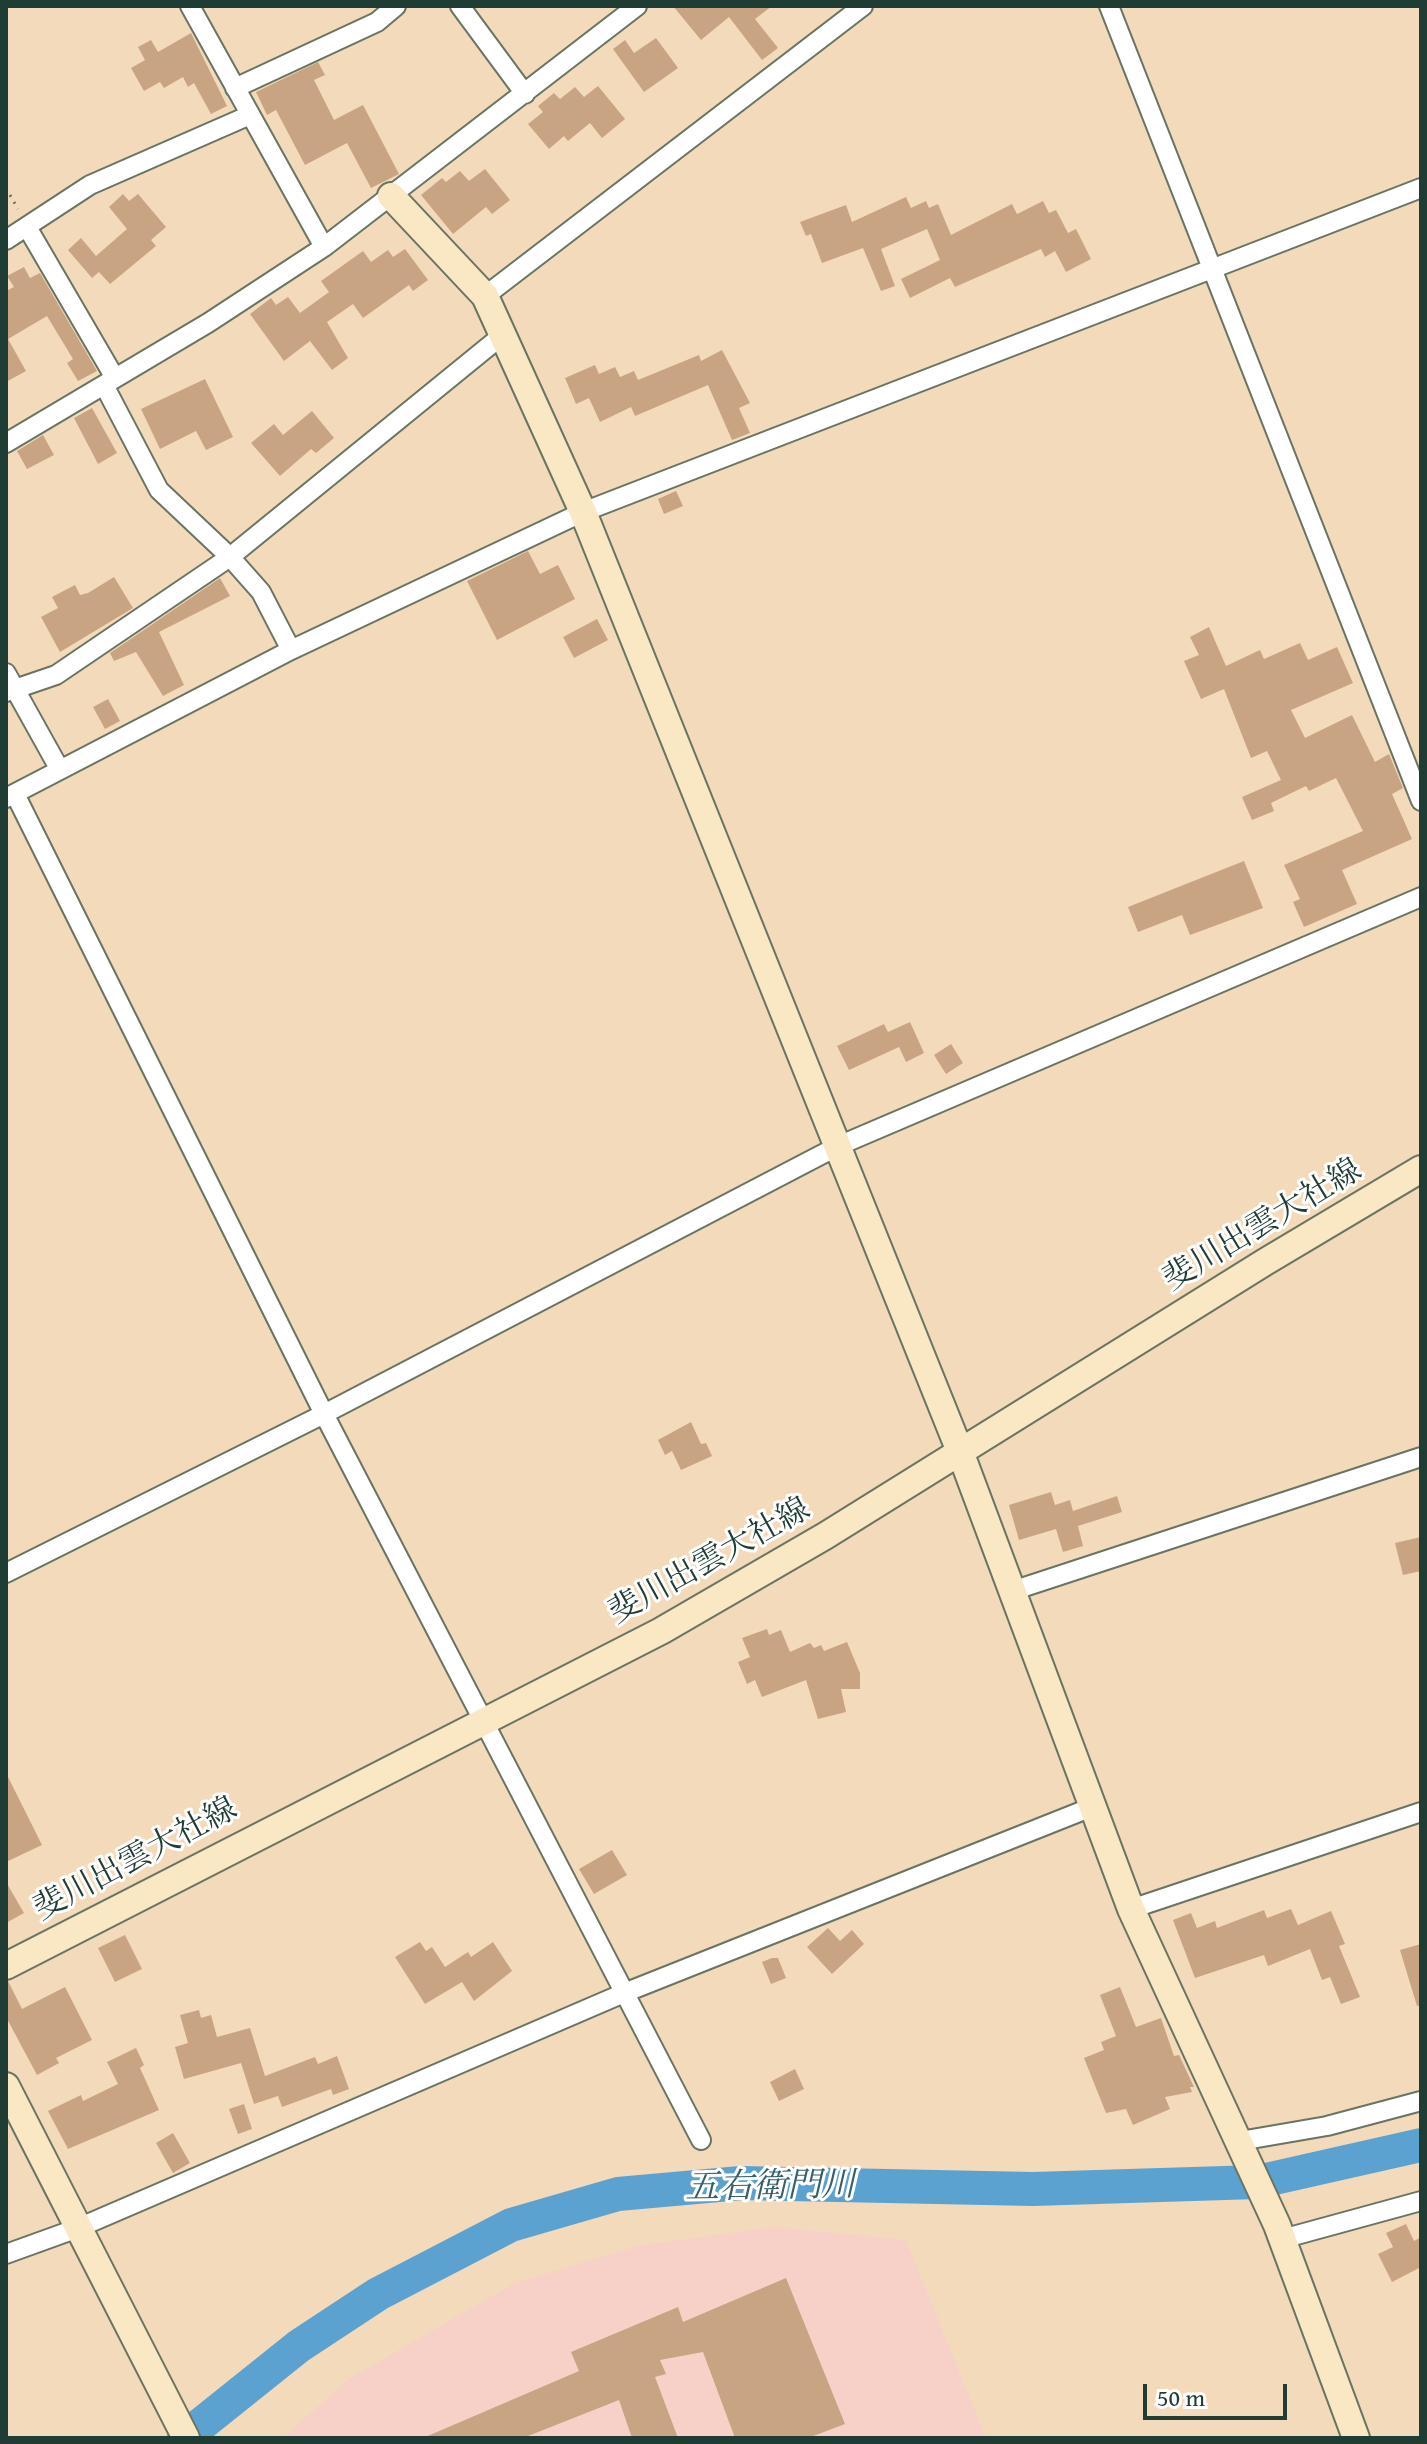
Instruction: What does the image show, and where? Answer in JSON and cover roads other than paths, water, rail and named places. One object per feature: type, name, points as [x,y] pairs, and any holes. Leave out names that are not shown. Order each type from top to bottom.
[{"type":"street","points":[[190,6],[324,247]]},
{"type":"street","points":[[235,88],[377,22],[396,6]]},
{"type":"street","points":[[460,6],[525,94]]},
{"type":"street","points":[[6,443],[208,323],[324,247],[637,6]]},
{"type":"street","points":[[485,296],[863,6]]},
{"type":"street","points":[[1109,6],[1421,801]]},
{"type":"street","points":[[6,240],[90,185],[250,115]]},
{"type":"street","points":[[701,2140],[324,1414],[11,796],[291,650],[583,512],[1421,188]]},
{"type":"street","points":[[391,196],[485,296],[505,333],[583,512],[961,1454],[1131,1909],[1240,2141],[1279,2232],[1356,2438]]},
{"type":"street","points":[[27,227],[110,381],[159,490],[230,557],[261,592],[291,650]]},
{"type":"street","points":[[60,770],[9,685],[56,675],[230,557],[505,333]]},
{"type":"street","points":[[6,1573],[324,1414],[838,1146],[1421,897]]},
{"type":"street","name":"斐川出雲大社線","points":[[6,1966],[661,1631],[961,1454],[1265,1262],[1421,1169]]},
{"type":"street","points":[[1012,1591],[1421,1457]]},
{"type":"street","points":[[6,2254],[78,2228],[624,1993],[1092,1807]]},
{"type":"street","points":[[1131,1909],[1421,1812]]},
{"type":"street","points":[[6,2086],[186,2438]]},
{"type":"street","points":[[1240,2141],[1327,2126],[1421,2101]]},
{"type":"street","points":[[1279,2232],[1421,2201]]},
{"type":"waterway","name":"五右衛門川","points":[[184,2438],[299,2346],[378,2294],[511,2225],[618,2194],[741,2183],[1033,2189],[1257,2182],[1421,2145]]}]
